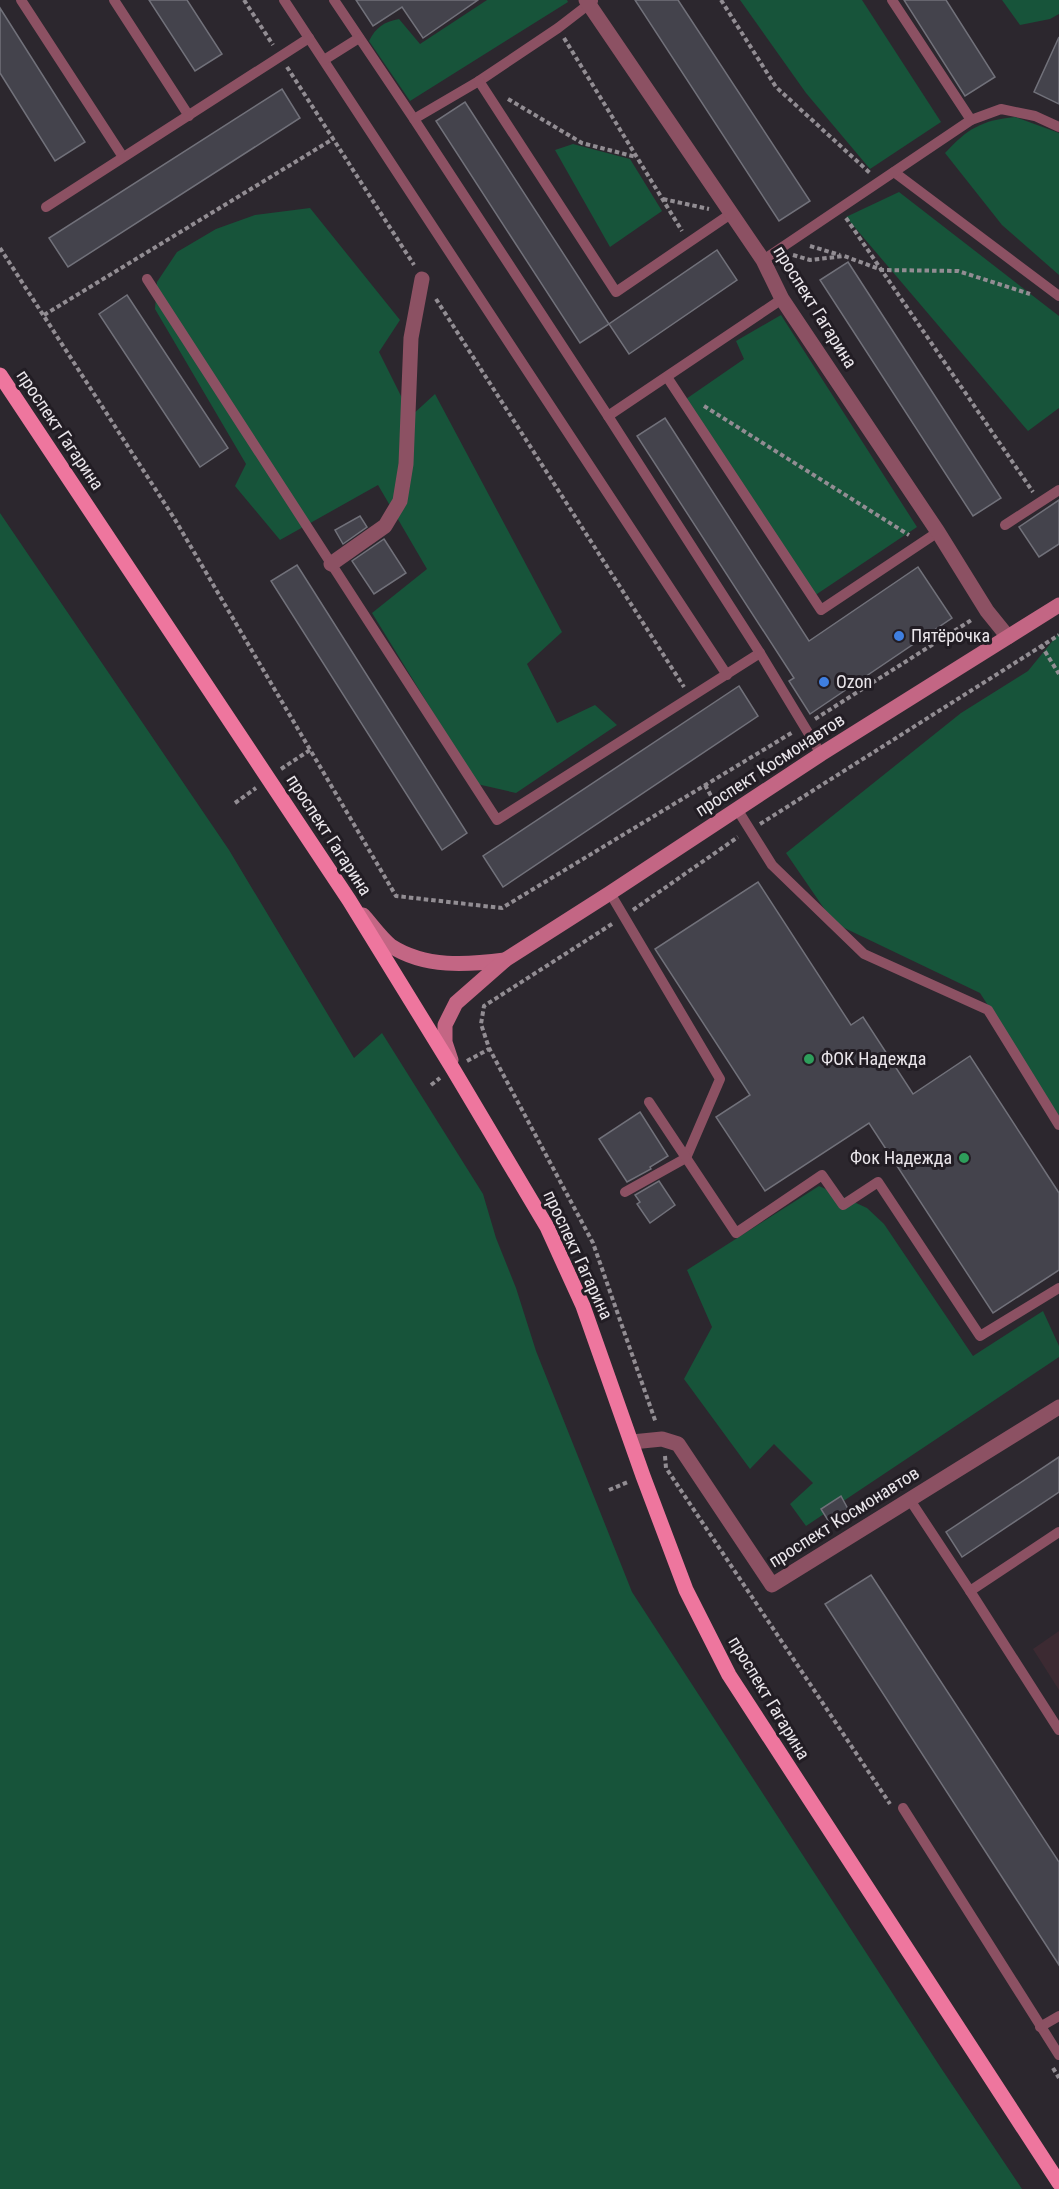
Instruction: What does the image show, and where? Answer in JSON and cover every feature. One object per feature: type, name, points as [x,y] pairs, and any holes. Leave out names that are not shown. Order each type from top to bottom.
[{"type":"main road","name":"проспект Гагарина","points":[[0,375],[349,900],[547,1227],[583,1306],[686,1590],[729,1676],[1059,2182]]},
{"type":"main road","name":"проспект Космонавтов","points":[[453,1069],[445,1042],[445,1025],[456,1003],[505,960],[820,754],[1059,605]]},
{"type":"main road","points":[[349,900],[390,945],[420,960],[475,964],[505,960]]},
{"type":"street","name":"проспект Гагарина","points":[[589,1],[763,260],[782,298],[938,532],[987,610],[1008,637]]},
{"type":"street","points":[[332,564],[385,526],[400,501],[406,464],[411,338],[422,279]]},
{"type":"street","name":"проспект Космонавтов","points":[[662,1439],[678,1444],[772,1585],[1059,1407]]},
{"type":"street","points":[[632,1442],[662,1439]]},
{"type":"lane","points":[[21,0],[123,157]]},
{"type":"lane","points":[[114,0],[189,116]]},
{"type":"lane","points":[[284,0],[727,675]]},
{"type":"lane","points":[[334,0],[608,416],[760,653],[820,754]]},
{"type":"lane","points":[[892,0],[971,120]]},
{"type":"lane","points":[[414,119],[479,81],[558,28],[589,1]]},
{"type":"lane","points":[[46,207],[309,38]]},
{"type":"lane","points":[[324,60],[359,38]]},
{"type":"lane","points":[[479,81],[616,292],[732,213]]},
{"type":"lane","points":[[763,260],[971,120],[1001,109],[1035,116],[1059,127]]},
{"type":"lane","points":[[894,172],[1059,296]]},
{"type":"lane","points":[[147,279],[497,820],[760,653]]},
{"type":"lane","points":[[608,416],[782,298]]},
{"type":"lane","points":[[667,377],[821,610],[938,532]]},
{"type":"lane","points":[[1005,525],[1059,490]]},
{"type":"lane","points":[[737,808],[772,866],[864,954],[988,1010],[1059,1125]]},
{"type":"lane","points":[[610,893],[720,1079],[686,1158],[625,1192]]},
{"type":"lane","points":[[649,1102],[736,1233],[822,1175],[843,1205],[878,1182],[981,1336],[1059,1288]]},
{"type":"lane","points":[[910,1500],[1059,1730]]},
{"type":"lane","points":[[970,1591],[1059,1532]]},
{"type":"lane","points":[[899,1810],[1059,2055]]},
{"type":"lane","points":[[1040,2027],[1059,2016]]},
{"type":"path","points":[[244,0],[690,698]]},
{"type":"path","points":[[721,0],[776,87],[879,182]]},
{"type":"path","points":[[558,28],[689,242]]},
{"type":"path","points":[[479,81],[582,143],[637,157]]},
{"type":"path","points":[[44,315],[333,139]]},
{"type":"path","points":[[663,199],[732,213]]},
{"type":"path","points":[[840,208],[1040,502]]},
{"type":"path","points":[[787,243],[794,256],[810,260],[844,256]]},
{"type":"path","points":[[787,243],[844,256],[882,270],[958,271],[1010,286],[1040,298]]},
{"type":"path","points":[[0,248],[174,518],[396,896],[502,908],[803,726],[987,610]]},
{"type":"path","points":[[702,405],[922,543]]},
{"type":"path","points":[[899,1810],[666,1468],[662,1439],[593,1243],[489,1048],[481,1024],[484,1006],[624,916],[750,830],[1041,645],[1058,635],[1059,641]]},
{"type":"path","points":[[1041,645],[1059,674]]},
{"type":"path","points":[[1053,2068],[1059,2078]]},
{"type":"shaded area","points":[[1059,1631],[1059,1690],[1033,1649]]},
{"type":"green space","points":[[487,0],[567,0],[568,2],[410,101],[369,41],[375,32],[385,24],[399,19],[420,44]]},
{"type":"green space","points":[[740,0],[862,0],[941,122],[870,169],[806,93]]},
{"type":"green space","points":[[1002,0],[1059,0],[1059,14],[1050,19],[1020,25]]},
{"type":"green space","points":[[1015,117],[1059,133],[1059,275],[1002,225],[945,153],[976,127],[984,123]]},
{"type":"green space","points":[[573,144],[630,159],[662,211],[610,247],[555,150]]},
{"type":"green space","points":[[899,192],[1059,316],[1059,408],[1028,431],[846,217]]},
{"type":"green space","points":[[310,208],[400,320],[379,352],[411,416],[435,394],[562,632],[527,664],[557,723],[595,705],[617,725],[516,793],[477,784],[372,613],[427,569],[378,485],[280,540],[235,486],[246,464],[155,309],[157,282],[177,252],[216,229],[255,215]]},
{"type":"green space","points":[[781,315],[917,527],[814,596],[686,399],[744,359],[736,341]]},
{"type":"green space","points":[[0,513],[229,850],[354,1058],[382,1033],[483,1194],[536,1351],[632,1592],[1022,2189],[0,2189]]},
{"type":"green space","points":[[1059,633],[1059,1116],[980,993],[834,923],[786,853],[961,713],[1028,671]]},
{"type":"green space","points":[[819,1186],[867,1208],[884,1224],[973,1356],[1043,1311],[1059,1346],[1059,1357],[806,1526],[790,1504],[813,1483],[774,1444],[750,1469],[684,1379],[712,1327],[687,1270]]},
{"type":"building","points":[[149,0],[187,0],[222,54],[195,71]]},
{"type":"building","points":[[356,0],[478,0],[423,38],[402,7],[373,26]]},
{"type":"building","points":[[635,0],[678,0],[810,201],[779,221]]},
{"type":"building","points":[[904,0],[946,0],[995,77],[965,96]]},
{"type":"building","points":[[0,8],[85,142],[55,161],[0,73]]},
{"type":"building","points":[[1059,37],[1059,104],[1034,92]]},
{"type":"building","points":[[282,89],[300,118],[68,267],[49,238]]},
{"type":"building","points":[[465,102],[609,324],[580,343],[436,121]]},
{"type":"building","points":[[717,250],[737,280],[629,354],[609,324]]},
{"type":"building","points":[[848,262],[1001,498],[973,516],[820,280]]},
{"type":"building","points":[[127,295],[228,448],[200,467],[99,314]]},
{"type":"building","points":[[665,418],[809,641],[918,567],[952,618],[810,714],[789,681],[794,678],[637,436]]},
{"type":"building","points":[[1059,500],[1059,544],[1039,557],[1019,527]]},
{"type":"building","points":[[360,516],[367,527],[343,544],[335,530]]},
{"type":"building","points":[[384,539],[406,573],[374,594],[352,561]]},
{"type":"building","points":[[297,565],[467,833],[442,850],[271,581]]},
{"type":"building","points":[[739,686],[758,716],[503,887],[483,856]]},
{"type":"building","points":[[758,882],[851,1025],[863,1017],[913,1094],[970,1056],[1059,1193],[1059,1270],[993,1313],[869,1123],[765,1191],[716,1117],[750,1095],[655,949]]},
{"type":"building","points":[[640,1112],[668,1156],[650,1167],[651,1169],[627,1182],[599,1139]]},
{"type":"building","points":[[659,1181],[675,1205],[650,1223],[637,1204],[640,1202],[635,1195]]},
{"type":"building","points":[[1059,1457],[1059,1492],[962,1557],[946,1532]]},
{"type":"building","points":[[841,1496],[848,1509],[829,1522],[821,1509]]},
{"type":"building","points":[[871,1575],[1059,1862],[1059,1965],[825,1604]]},
{"type":"place","name":"Пятёрочка","points":[[899,636]]},
{"type":"place","name":"Ozon","points":[[824,682]]},
{"type":"place","name":"ФОК Надежда","points":[[809,1059]]},
{"type":"place","name":"Фок Надежда","points":[[964,1158]]}]
